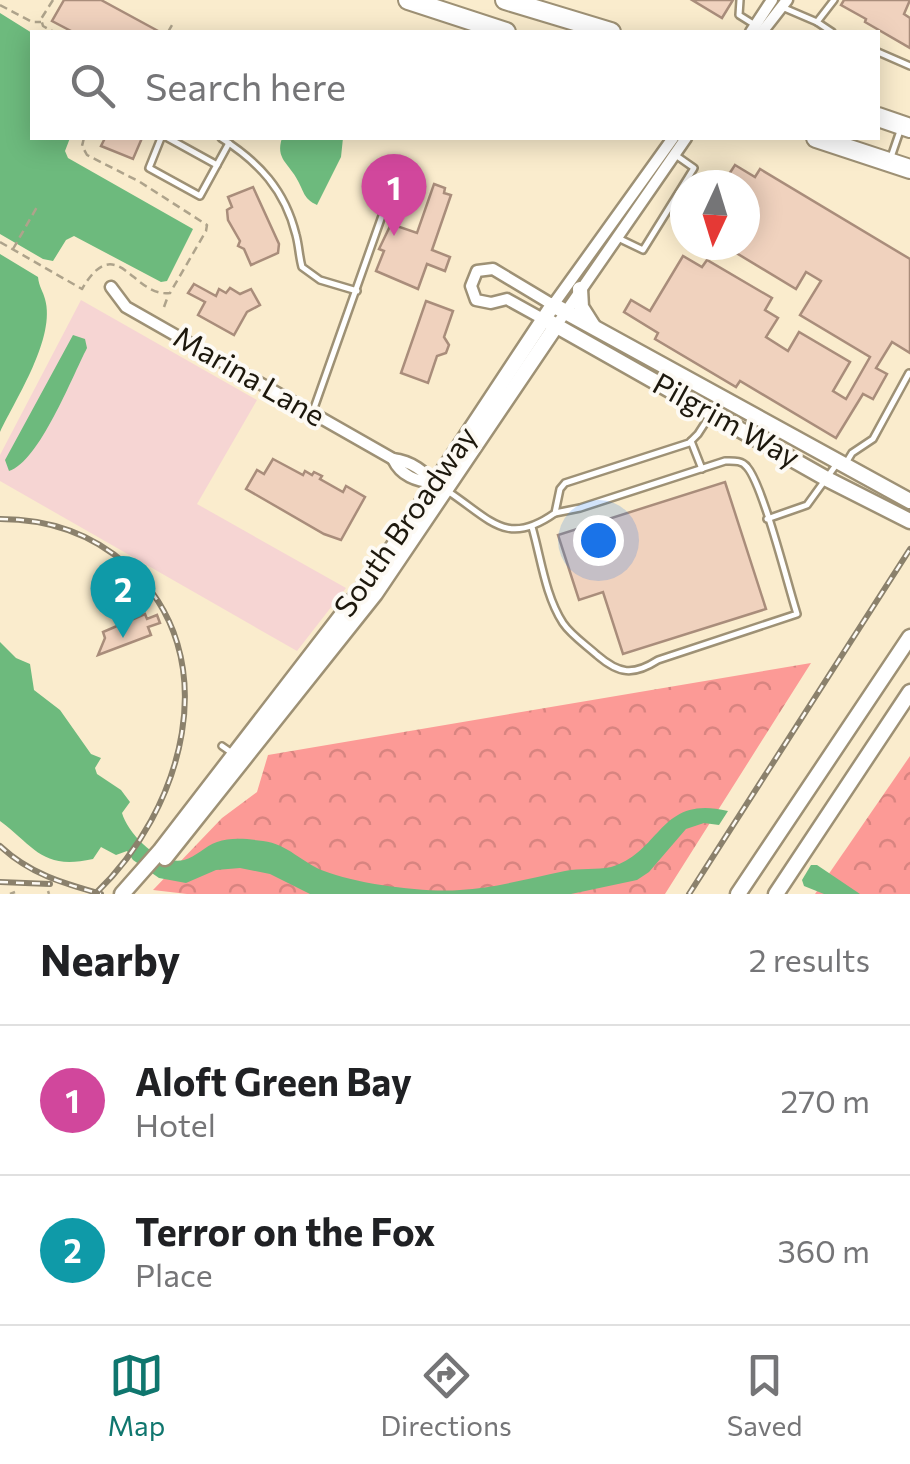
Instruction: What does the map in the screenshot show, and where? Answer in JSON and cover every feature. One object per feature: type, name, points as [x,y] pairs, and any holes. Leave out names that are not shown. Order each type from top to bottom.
[{"type":"highway","points":[[408,0],[500,30]]},
{"type":"highway","points":[[504,0],[604,30]]},
{"type":"highway","points":[[880,118],[906,126]]},
{"type":"highway","points":[[822,140],[910,169]]},
{"type":"street","points":[[756,30],[780,2]]},
{"type":"street","name":"South Broadway","points":[[122,894],[164,853],[375,594],[441,487],[672,140]]},
{"type":"street","name":"South Broadway","points":[[554,315],[580,289],[684,140]]},
{"type":"street","points":[[492,269],[554,315],[508,299],[491,303],[476,300],[471,286],[477,271],[492,269]]},
{"type":"street","name":"Marina Lane","points":[[111,287],[126,307],[393,460],[398,470],[418,482],[441,487]]},
{"type":"street","points":[[580,289],[581,307],[593,327]]},
{"type":"street","name":"Pilgrim Way","points":[[554,315],[593,327],[840,466],[910,501]]},
{"type":"street","name":"Pilgrim Way","points":[[554,315],[711,413],[910,522]]},
{"type":"street","points":[[738,894],[910,637]]},
{"type":"street","points":[[776,894],[910,692]]},
{"type":"street","name":"South Broadway","points":[[136,894],[146,874]]},
{"type":"lane","points":[[740,0],[740,18],[756,30]]},
{"type":"lane","points":[[817,22],[834,0]]},
{"type":"lane","points":[[780,2],[829,30]]},
{"type":"lane","points":[[880,53],[910,66]]},
{"type":"lane","points":[[890,162],[906,126]]},
{"type":"lane","points":[[163,140],[149,168],[200,196],[229,142]]},
{"type":"lane","points":[[168,140],[217,165]]},
{"type":"lane","points":[[225,140],[245,152],[275,182],[296,234],[302,267],[309,274],[357,291]]},
{"type":"lane","points":[[616,236],[643,250],[694,168],[674,154]]},
{"type":"lane","points":[[312,414],[400,165]]},
{"type":"lane","points":[[767,520],[807,505],[852,453],[872,439],[909,373]]},
{"type":"lane","points":[[555,513],[565,483],[692,441],[720,398]]},
{"type":"lane","points":[[692,441],[702,469]]},
{"type":"lane","points":[[441,487],[504,529],[516,531],[555,513],[725,461],[742,463],[753,479],[797,614],[658,660],[642,671],[626,673],[612,668],[565,626],[553,604],[532,526]]},
{"type":"path","points":[[41,22],[53,0]]},
{"type":"path","points":[[0,4],[51,30]]},
{"type":"path","points":[[169,30],[172,24]]},
{"type":"path","points":[[84,140],[86,155],[140,182],[207,225],[164,307]]},
{"type":"path","points":[[13,250],[37,206]]},
{"type":"path","points":[[0,242],[82,288],[97,268],[110,264],[124,268],[144,284],[168,295]]},
{"type":"shaded area","points":[[0,13],[30,32],[30,140],[69,140],[65,151],[68,158],[193,229],[167,281],[161,282],[74,236],[66,240],[53,261],[0,234]]},
{"type":"shaded area","points":[[281,140],[343,140],[341,157],[317,205],[307,198],[282,156]]},
{"type":"shaded area","points":[[0,254],[38,277],[47,314],[33,367],[0,432]]},
{"type":"shaded area","points":[[81,300],[257,400],[197,504],[346,588],[297,651],[0,481],[0,455]]},
{"type":"shaded area","points":[[73,335],[85,339],[87,348],[64,397],[32,452],[9,471],[5,460]]},
{"type":"shaded area","points":[[0,642],[16,658],[30,664],[34,690],[60,710],[91,754],[101,758],[95,768],[97,774],[121,790],[130,802],[122,813],[131,830],[146,847],[174,861],[188,859],[222,840],[251,840],[272,843],[316,868],[372,884],[445,891],[473,889],[571,870],[611,867],[628,860],[674,817],[688,810],[728,811],[719,825],[704,823],[686,829],[649,872],[637,880],[571,894],[310,894],[270,874],[240,868],[216,870],[186,883],[159,878],[133,860],[127,851],[116,855],[101,847],[93,859],[62,862],[41,854],[0,821]]},
{"type":"shaded area","points":[[811,865],[817,865],[860,894],[824,894],[804,886],[802,880]]},
{"type":"green space","points":[[811,663],[665,894],[187,894],[153,890],[222,818],[257,792],[268,755]]},
{"type":"green space","points":[[910,756],[910,894],[815,894]]},
{"type":"building","points":[[64,0],[101,0],[156,30],[69,30],[52,21]]},
{"type":"building","points":[[692,0],[733,0],[722,18]]},
{"type":"building","points":[[844,0],[910,0],[904,14],[910,18],[910,48],[865,22],[866,19],[841,5]]},
{"type":"building","points":[[104,140],[141,140],[133,159],[101,146]]},
{"type":"building","points":[[760,169],[910,259],[910,353],[892,342],[876,368],[887,374],[873,399],[863,394],[836,438],[740,381],[736,387],[655,339],[658,333],[624,312],[631,300],[650,311],[681,260],[702,267],[707,260],[772,298],[765,310],[778,318],[766,337],[788,351],[799,332],[850,362],[833,391],[846,399],[870,357],[800,315],[821,281],[806,272],[796,289],[748,260],[760,260]]},
{"type":"building","points":[[434,184],[451,195],[432,250],[450,257],[445,271],[427,264],[418,289],[376,271],[384,251],[379,249],[391,224],[417,233]]},
{"type":"building","points":[[253,187],[279,244],[278,253],[251,265],[244,249],[238,246],[240,241],[227,210],[232,207],[228,197]]},
{"type":"building","points":[[194,284],[216,296],[219,289],[226,293],[230,288],[240,294],[251,289],[260,305],[247,312],[234,335],[198,315],[205,302],[188,293]]},
{"type":"building","points":[[426,301],[453,311],[444,337],[449,345],[446,353],[437,356],[428,383],[401,373]]},
{"type":"building","points":[[273,459],[303,475],[305,471],[312,475],[314,472],[343,492],[346,486],[365,497],[341,540],[246,489],[257,470],[264,474]]},
{"type":"building","points":[[725,482],[766,609],[623,654],[603,592],[579,600],[558,535]]},
{"type":"building","points":[[145,614],[147,619],[157,615],[160,623],[148,627],[151,635],[98,655],[105,638],[103,632]]},
{"type":"railway","points":[[0,519],[52,525],[99,544],[127,565],[158,602],[177,643],[185,687],[182,733],[170,778],[151,821],[126,860],[95,894]]},
{"type":"railway","points":[[689,894],[910,549]]},
{"type":"railway","points":[[0,846],[35,871],[101,894]]},
{"type":"railway","points":[[0,882],[50,884]]},
{"type":"place","name":"Aloft Green Bay","points":[[394,236]]},
{"type":"place","name":"Terror on the Fox","points":[[123,638]]}]
